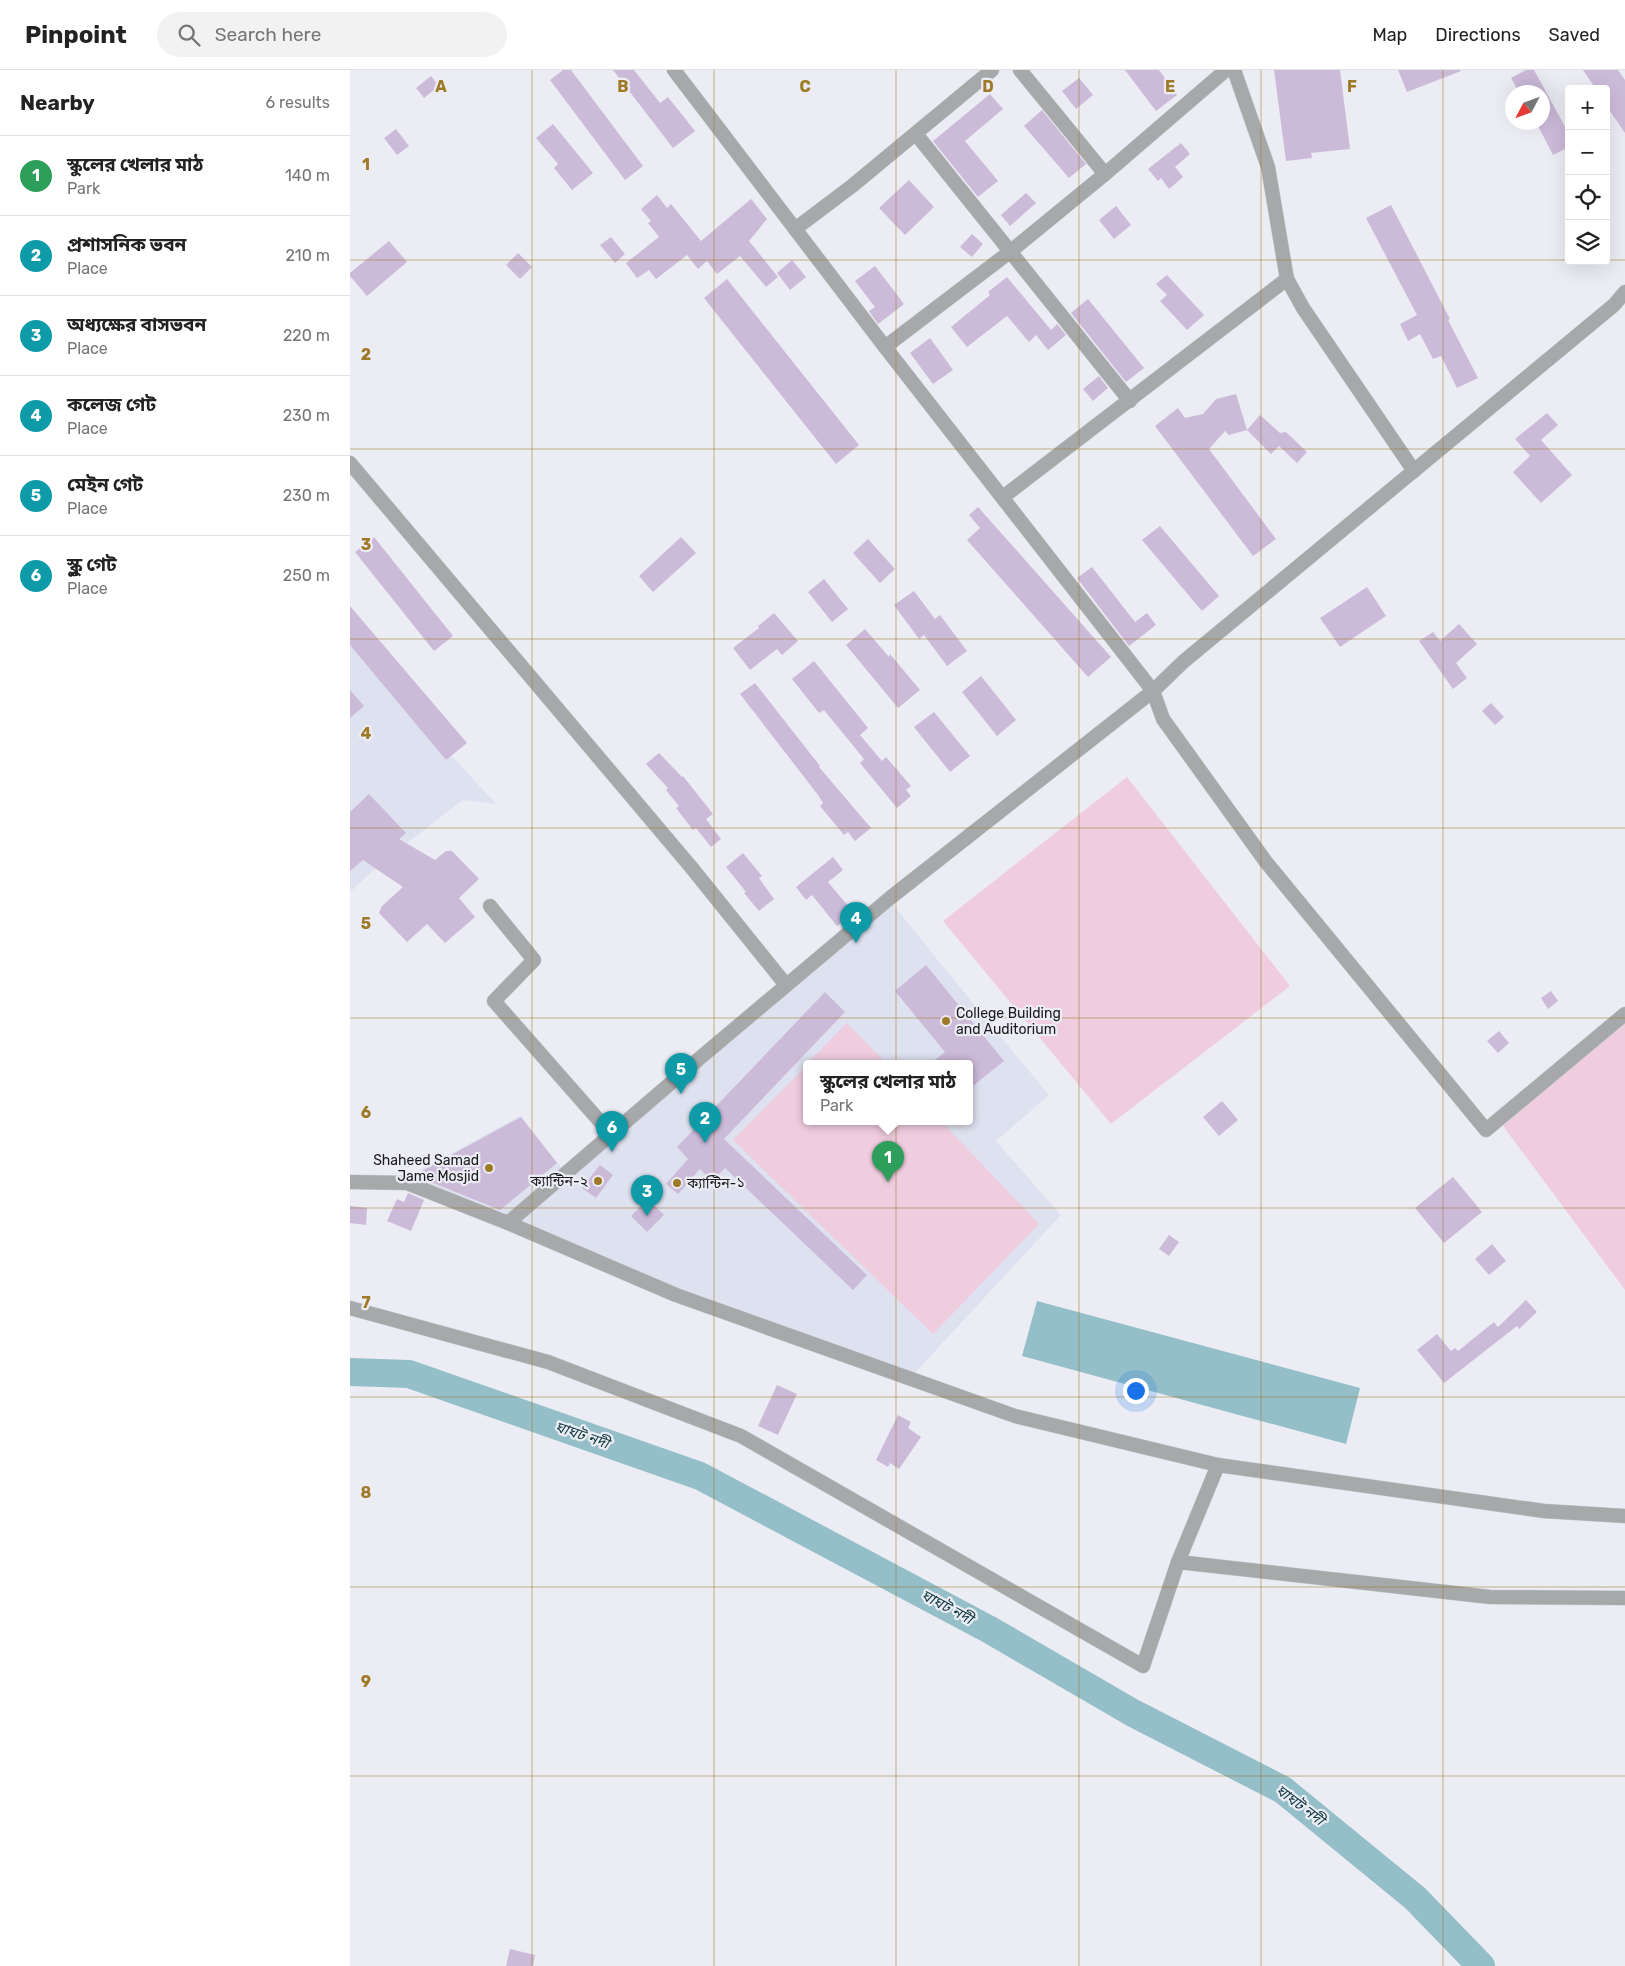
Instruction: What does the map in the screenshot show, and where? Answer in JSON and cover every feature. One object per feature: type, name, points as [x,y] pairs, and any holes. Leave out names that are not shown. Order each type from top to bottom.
[{"type":"street","points":[[674,70],[885,347],[1153,691],[1163,719],[1266,862],[1486,1130],[1625,1014]]},
{"type":"street","points":[[795,229],[852,186],[992,70]]},
{"type":"street","points":[[1020,70],[1105,174]]},
{"type":"street","points":[[885,347],[1011,251],[1105,174],[1226,70]]},
{"type":"street","points":[[1234,70],[1268,167],[1287,280],[1303,308],[1414,471]]},
{"type":"street","points":[[916,134],[1130,401]]},
{"type":"street","points":[[1003,497],[1287,280]]},
{"type":"street","points":[[508,1223],[890,898],[1153,691],[1183,662],[1614,305],[1625,292]]},
{"type":"street","points":[[350,463],[691,867],[786,986]]},
{"type":"street","points":[[490,906],[534,960],[494,1001],[612,1134]]},
{"type":"street","points":[[350,1182],[407,1183],[508,1223],[676,1295],[1015,1416],[1218,1465],[1544,1511],[1625,1516]]},
{"type":"street","points":[[350,1308],[548,1362],[741,1436],[1143,1666],[1178,1562],[1218,1465]]},
{"type":"street","points":[[1178,1562],[1490,1597],[1625,1598]]},
{"type":"shaded area","points":[[350,645],[496,804],[463,800],[381,863],[350,892]]},
{"type":"shaded area","points":[[1127,777],[1290,986],[1111,1124],[943,921]]},
{"type":"shaded area","points":[[889,899],[1049,1095],[996,1141],[1061,1215],[911,1377],[676,1294],[408,1182],[417,1172],[520,1116],[565,1172]]},
{"type":"shaded area","points":[[1625,1022],[1625,1290],[1503,1126]]},
{"type":"shaded area","points":[[847,1023],[883,1060],[811,1060]]},
{"type":"shaded area","points":[[803,1069],[803,1125],[945,1125],[1039,1224],[933,1334],[733,1140]]},
{"type":"water","points":[[1037,1301],[1360,1388],[1346,1444],[1022,1356]]},
{"type":"building","points":[[563,70],[571,70],[643,166],[625,180],[550,80]]},
{"type":"building","points":[[613,70],[634,70],[660,103],[668,97],[695,131],[673,148]]},
{"type":"building","points":[[1125,70],[1159,70],[1177,95],[1156,111]]},
{"type":"building","points":[[1274,70],[1340,70],[1350,149],[1311,153],[1312,158],[1286,161]]},
{"type":"building","points":[[1398,70],[1460,70],[1461,71],[1407,92]]},
{"type":"building","points":[[1526,70],[1534,70],[1542,85],[1515,85],[1511,78]]},
{"type":"building","points":[[1583,70],[1618,70],[1625,80],[1625,133],[1610,111],[1610,85],[1593,85]]},
{"type":"building","points":[[431,76],[439,86],[424,98],[416,88]]},
{"type":"building","points":[[1079,78],[1093,95],[1076,109],[1062,91]]},
{"type":"building","points":[[990,94],[1003,109],[965,141],[998,181],[978,197],[933,141]]},
{"type":"building","points":[[1550,99],[1565,127],[1565,149],[1553,155],[1540,130],[1550,130]]},
{"type":"building","points":[[1042,110],[1086,164],[1069,178],[1024,126]]},
{"type":"building","points":[[553,124],[593,173],[572,190],[554,168],[558,164],[536,138]]},
{"type":"building","points":[[396,129],[409,146],[397,155],[384,138]]},
{"type":"building","points":[[1181,143],[1190,154],[1175,167],[1183,177],[1169,189],[1161,178],[1158,181],[1148,169]]},
{"type":"building","points":[[909,180],[934,207],[905,235],[879,208]]},
{"type":"building","points":[[1026,193],[1036,203],[1010,226],[1001,215]]},
{"type":"building","points":[[657,195],[667,208],[671,204],[701,241],[751,199],[767,219],[749,241],[778,277],[766,287],[740,256],[717,274],[707,261],[698,269],[687,255],[656,279],[649,270],[637,278],[626,263],[659,237],[648,223],[651,221],[641,209]]},
{"type":"building","points":[[1391,205],[1478,378],[1457,388],[1441,356],[1433,359],[1420,334],[1408,341],[1400,324],[1417,315],[1366,218]]},
{"type":"building","points":[[1116,206],[1131,225],[1114,239],[1099,220]]},
{"type":"building","points":[[972,234],[983,244],[972,257],[960,247]]},
{"type":"building","points":[[611,237],[625,254],[615,263],[600,245]]},
{"type":"building","points":[[389,241],[407,262],[367,296],[350,276],[350,273]]},
{"type":"building","points":[[518,253],[532,267],[520,279],[506,265]]},
{"type":"building","points":[[792,260],[806,277],[790,290],[777,273]]},
{"type":"building","points":[[875,266],[904,304],[878,324],[869,311],[875,307],[855,281]]},
{"type":"building","points":[[1167,275],[1204,315],[1187,330],[1160,301],[1167,295],[1156,284]]},
{"type":"building","points":[[1007,277],[1051,330],[1057,324],[1066,335],[1048,350],[1036,335],[1029,342],[1007,316],[967,347],[951,327],[990,295],[988,292]]},
{"type":"building","points":[[727,279],[859,445],[836,464],[704,298]]},
{"type":"building","points":[[1088,299],[1144,368],[1126,382],[1071,313]]},
{"type":"building","points":[[930,338],[953,370],[933,384],[910,353]]},
{"type":"building","points":[[1099,376],[1108,388],[1093,401],[1083,389]]},
{"type":"building","points":[[1236,394],[1247,430],[1229,435],[1225,431],[1209,449],[1276,539],[1253,556],[1155,426],[1178,408],[1185,418],[1203,414],[1216,399]]},
{"type":"building","points":[[1547,413],[1558,425],[1541,440],[1572,475],[1541,503],[1513,472],[1530,456],[1515,439]]},
{"type":"building","points":[[1260,415],[1280,433],[1286,432],[1307,452],[1297,463],[1279,446],[1271,454],[1247,430]]},
{"type":"building","points":[[978,507],[1111,657],[1088,677],[967,540],[980,528],[969,515]]},
{"type":"building","points":[[1160,526],[1219,596],[1202,611],[1142,540]]},
{"type":"building","points":[[374,537],[453,636],[434,651],[355,552]]},
{"type":"building","points":[[681,537],[696,553],[653,592],[639,576]]},
{"type":"building","points":[[868,539],[895,569],[880,583],[853,553]]},
{"type":"building","points":[[1092,567],[1135,622],[1147,613],[1156,625],[1129,646],[1077,578]]},
{"type":"building","points":[[824,579],[848,609],[832,622],[808,592]]},
{"type":"building","points":[[1367,587],[1386,616],[1340,647],[1320,618]]},
{"type":"building","points":[[914,591],[935,619],[940,615],[967,651],[947,666],[924,635],[919,639],[894,605]]},
{"type":"building","points":[[350,606],[467,743],[446,760],[350,645]]},
{"type":"building","points":[[774,613],[798,641],[782,655],[777,649],[750,670],[733,648],[759,628],[758,626]]},
{"type":"building","points":[[1459,624],[1477,644],[1456,663],[1467,678],[1453,689],[1419,641],[1433,632],[1440,641]]},
{"type":"building","points":[[865,629],[889,657],[890,654],[920,690],[898,708],[846,645]]},
{"type":"building","points":[[814,661],[868,728],[860,735],[882,761],[886,757],[911,786],[906,790],[911,796],[897,808],[860,763],[864,759],[824,710],[819,713],[792,679]]},
{"type":"building","points":[[981,676],[1016,720],[997,736],[962,692]]},
{"type":"building","points":[[755,683],[819,767],[871,828],[855,841],[848,832],[844,835],[820,806],[823,803],[818,795],[740,694]]},
{"type":"building","points":[[350,690],[364,706],[350,718]]},
{"type":"building","points":[[1491,703],[1504,717],[1495,725],[1482,711]]},
{"type":"building","points":[[934,712],[970,756],[950,772],[914,727]]},
{"type":"building","points":[[659,753],[683,776],[713,814],[706,819],[721,839],[711,847],[696,828],[693,830],[676,808],[679,806],[666,790],[668,788],[646,764]]},
{"type":"building","points":[[369,794],[406,833],[399,839],[435,860],[446,851],[452,851],[479,879],[459,898],[475,917],[445,943],[427,924],[407,942],[379,913],[382,906],[403,887],[363,860],[350,871],[350,812]]},
{"type":"building","points":[[743,853],[762,876],[759,878],[774,899],[759,911],[726,867]]},
{"type":"building","points":[[833,857],[843,870],[828,882],[853,912],[837,926],[812,895],[806,900],[796,887]]},
{"type":"building","name":"College Building and Auditorium","points":[[926,965],[1004,1061],[973,1086],[973,1060],[935,1060],[945,1052],[895,991]]},
{"type":"building","points":[[1551,991],[1558,1001],[1548,1009],[1541,998]]},
{"type":"building","points":[[825,992],[845,1012],[724,1139],[867,1275],[853,1290],[725,1168],[712,1181],[700,1169],[678,1194],[666,1184],[688,1159],[677,1147]]},
{"type":"building","points":[[1499,1031],[1509,1043],[1498,1053],[1487,1041]]},
{"type":"building","points":[[1222,1101],[1238,1120],[1219,1136],[1203,1117]]},
{"type":"building","name":"Shaheed Samad Jame Mosjid","points":[[521,1117],[557,1163],[500,1210],[426,1180],[418,1173]]},
{"type":"building","name":"ক্যান্টিন-২","points":[[600,1165],[613,1175],[596,1198],[582,1188]]},
{"type":"building","points":[[1453,1177],[1482,1212],[1444,1243],[1415,1208]]},
{"type":"building","points":[[408,1193],[424,1200],[411,1231],[387,1221],[397,1199],[404,1202]]},
{"type":"building","points":[[648,1199],[664,1215],[647,1232],[631,1216]]},
{"type":"building","points":[[350,1206],[367,1208],[366,1225],[350,1223]]},
{"type":"building","points":[[1169,1235],[1179,1242],[1169,1256],[1159,1249]]},
{"type":"building","points":[[1492,1244],[1506,1261],[1489,1275],[1475,1259]]},
{"type":"building","points":[[1526,1300],[1537,1312],[1519,1329],[1517,1326],[1444,1383],[1417,1350],[1437,1334],[1451,1351],[1455,1348],[1458,1351],[1494,1322],[1498,1327]]},
{"type":"building","points":[[777,1385],[797,1394],[778,1435],[758,1426]]},
{"type":"building","points":[[898,1415],[911,1422],[908,1428],[921,1437],[899,1469],[890,1463],[888,1467],[876,1460]]},
{"type":"building","points":[[510,1949],[535,1955],[533,1966],[506,1966]]},
{"type":"waterway","name":"ঘাঘট নদী","points":[[350,1372],[409,1374],[700,1476],[990,1630],[1133,1713],[1283,1790],[1415,1898],[1481,1966]]},
{"type":"place","name":"কলেজ গেট","points":[[856,943]]},
{"type":"place","name":"College Building and Auditorium","points":[[946,1021]]},
{"type":"place","name":"মেইন গেট","points":[[681,1094]]},
{"type":"place","name":"প্রশাসনিক ভবন","points":[[705,1143]]},
{"type":"place","name":"স্কুল গেট","points":[[612,1152]]},
{"type":"place","name":"Shaheed Samad Jame Mosjid","points":[[489,1168]]},
{"type":"place","name":"ক্যান্টিন-২","points":[[598,1181]]},
{"type":"place","name":"স্কুলের খেলার মাঠ","points":[[888,1182]]},
{"type":"place","name":"ক্যান্টিন-১","points":[[677,1183]]},
{"type":"place","name":"অধ্যক্ষের বাসভবন","points":[[647,1216]]}]
